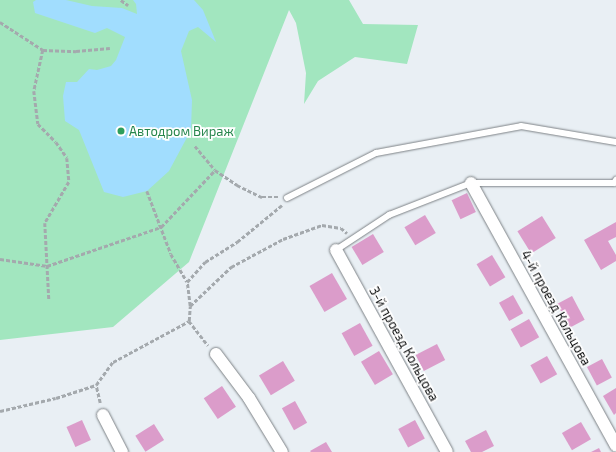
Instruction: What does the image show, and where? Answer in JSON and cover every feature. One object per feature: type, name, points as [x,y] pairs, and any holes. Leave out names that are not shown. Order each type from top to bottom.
[{"type":"street","name":"4-й проезд Кольцова","points":[[471,183],[616,446]]},
{"type":"street","name":"3-й проезд Кольцова","points":[[336,250],[447,452]]},
{"type":"street","points":[[216,354],[249,398],[282,452]]},
{"type":"street","points":[[103,415],[122,452]]},
{"type":"lane","points":[[287,198],[376,153],[521,126],[616,142]]},
{"type":"lane","points":[[336,250],[389,215],[471,183],[614,183],[616,180]]},
{"type":"path","points":[[121,0],[128,4]]},
{"type":"path","points":[[0,22],[43,50],[76,51],[110,48]]},
{"type":"path","points":[[43,50],[34,91],[38,124],[56,142],[67,158],[69,182],[45,223],[49,300]]},
{"type":"path","points":[[195,146],[215,170],[237,185],[262,197],[287,198]]},
{"type":"path","points":[[0,259],[47,266],[161,227],[215,170]]},
{"type":"path","points":[[147,191],[171,254],[187,282],[190,306],[188,321],[216,354]]},
{"type":"path","points":[[187,282],[204,262],[237,242],[280,208],[287,198]]},
{"type":"path","points":[[190,306],[231,267],[283,239],[322,225],[341,228],[354,238]]},
{"type":"path","points":[[0,411],[56,398],[96,385],[113,362],[188,321]]},
{"type":"path","points":[[96,385],[103,415]]},
{"type":"green space","name":"Автодром Вираж","points":[[0,0],[349,0],[363,24],[418,25],[407,64],[355,57],[318,81],[304,104],[306,73],[296,23],[289,10],[189,262],[113,327],[0,340]]},
{"type":"water","points":[[36,0],[66,0],[92,6],[122,8],[137,14],[136,4],[133,0],[194,0],[203,10],[216,42],[198,27],[189,31],[181,51],[192,100],[191,130],[169,171],[147,191],[123,197],[104,192],[79,130],[65,121],[63,96],[66,82],[77,82],[89,69],[97,70],[111,66],[116,60],[125,37],[107,28],[95,33],[35,13],[33,2]]},
{"type":"building","points":[[467,193],[476,212],[460,219],[452,200]]},
{"type":"building","points":[[425,215],[436,233],[415,245],[404,227]]},
{"type":"building","points":[[542,216],[556,238],[531,253],[517,231]]},
{"type":"building","points":[[616,222],[616,237],[608,241],[616,255],[616,261],[601,270],[584,240]]},
{"type":"building","points":[[373,234],[384,252],[362,265],[352,247]]},
{"type":"building","points":[[492,255],[505,277],[490,287],[477,264]]},
{"type":"building","points":[[332,273],[347,299],[324,312],[309,286]]},
{"type":"building","points":[[513,295],[523,313],[509,321],[499,303]]},
{"type":"building","points":[[572,296],[585,320],[570,328],[557,304]]},
{"type":"building","points":[[529,319],[539,337],[521,348],[511,329]]},
{"type":"building","points":[[360,323],[373,346],[354,356],[342,333]]},
{"type":"building","points":[[437,344],[445,360],[424,371],[416,355]]},
{"type":"building","points":[[379,351],[393,374],[375,385],[361,362]]},
{"type":"building","points":[[547,356],[557,374],[541,384],[530,365]]},
{"type":"building","points":[[602,359],[612,378],[597,386],[587,367]]},
{"type":"building","points":[[283,361],[295,381],[271,395],[259,375]]},
{"type":"building","points":[[222,386],[236,407],[218,419],[204,398]]},
{"type":"building","points":[[616,388],[616,413],[614,415],[603,396]]},
{"type":"building","points":[[295,401],[307,423],[294,430],[282,408]]},
{"type":"building","points":[[82,420],[91,440],[75,447],[66,427]]},
{"type":"building","points":[[415,420],[425,439],[408,447],[398,429]]},
{"type":"building","points":[[581,422],[591,439],[572,450],[562,433]]},
{"type":"building","points":[[154,424],[164,440],[145,452],[135,436]]},
{"type":"building","points":[[486,430],[494,446],[482,452],[471,452],[465,441]]},
{"type":"building","points":[[326,442],[332,452],[310,451]]},
{"type":"building","points":[[599,448],[601,452],[591,452]]},
{"type":"place","name":"Автодром Вираж","points":[[121,131]]}]
